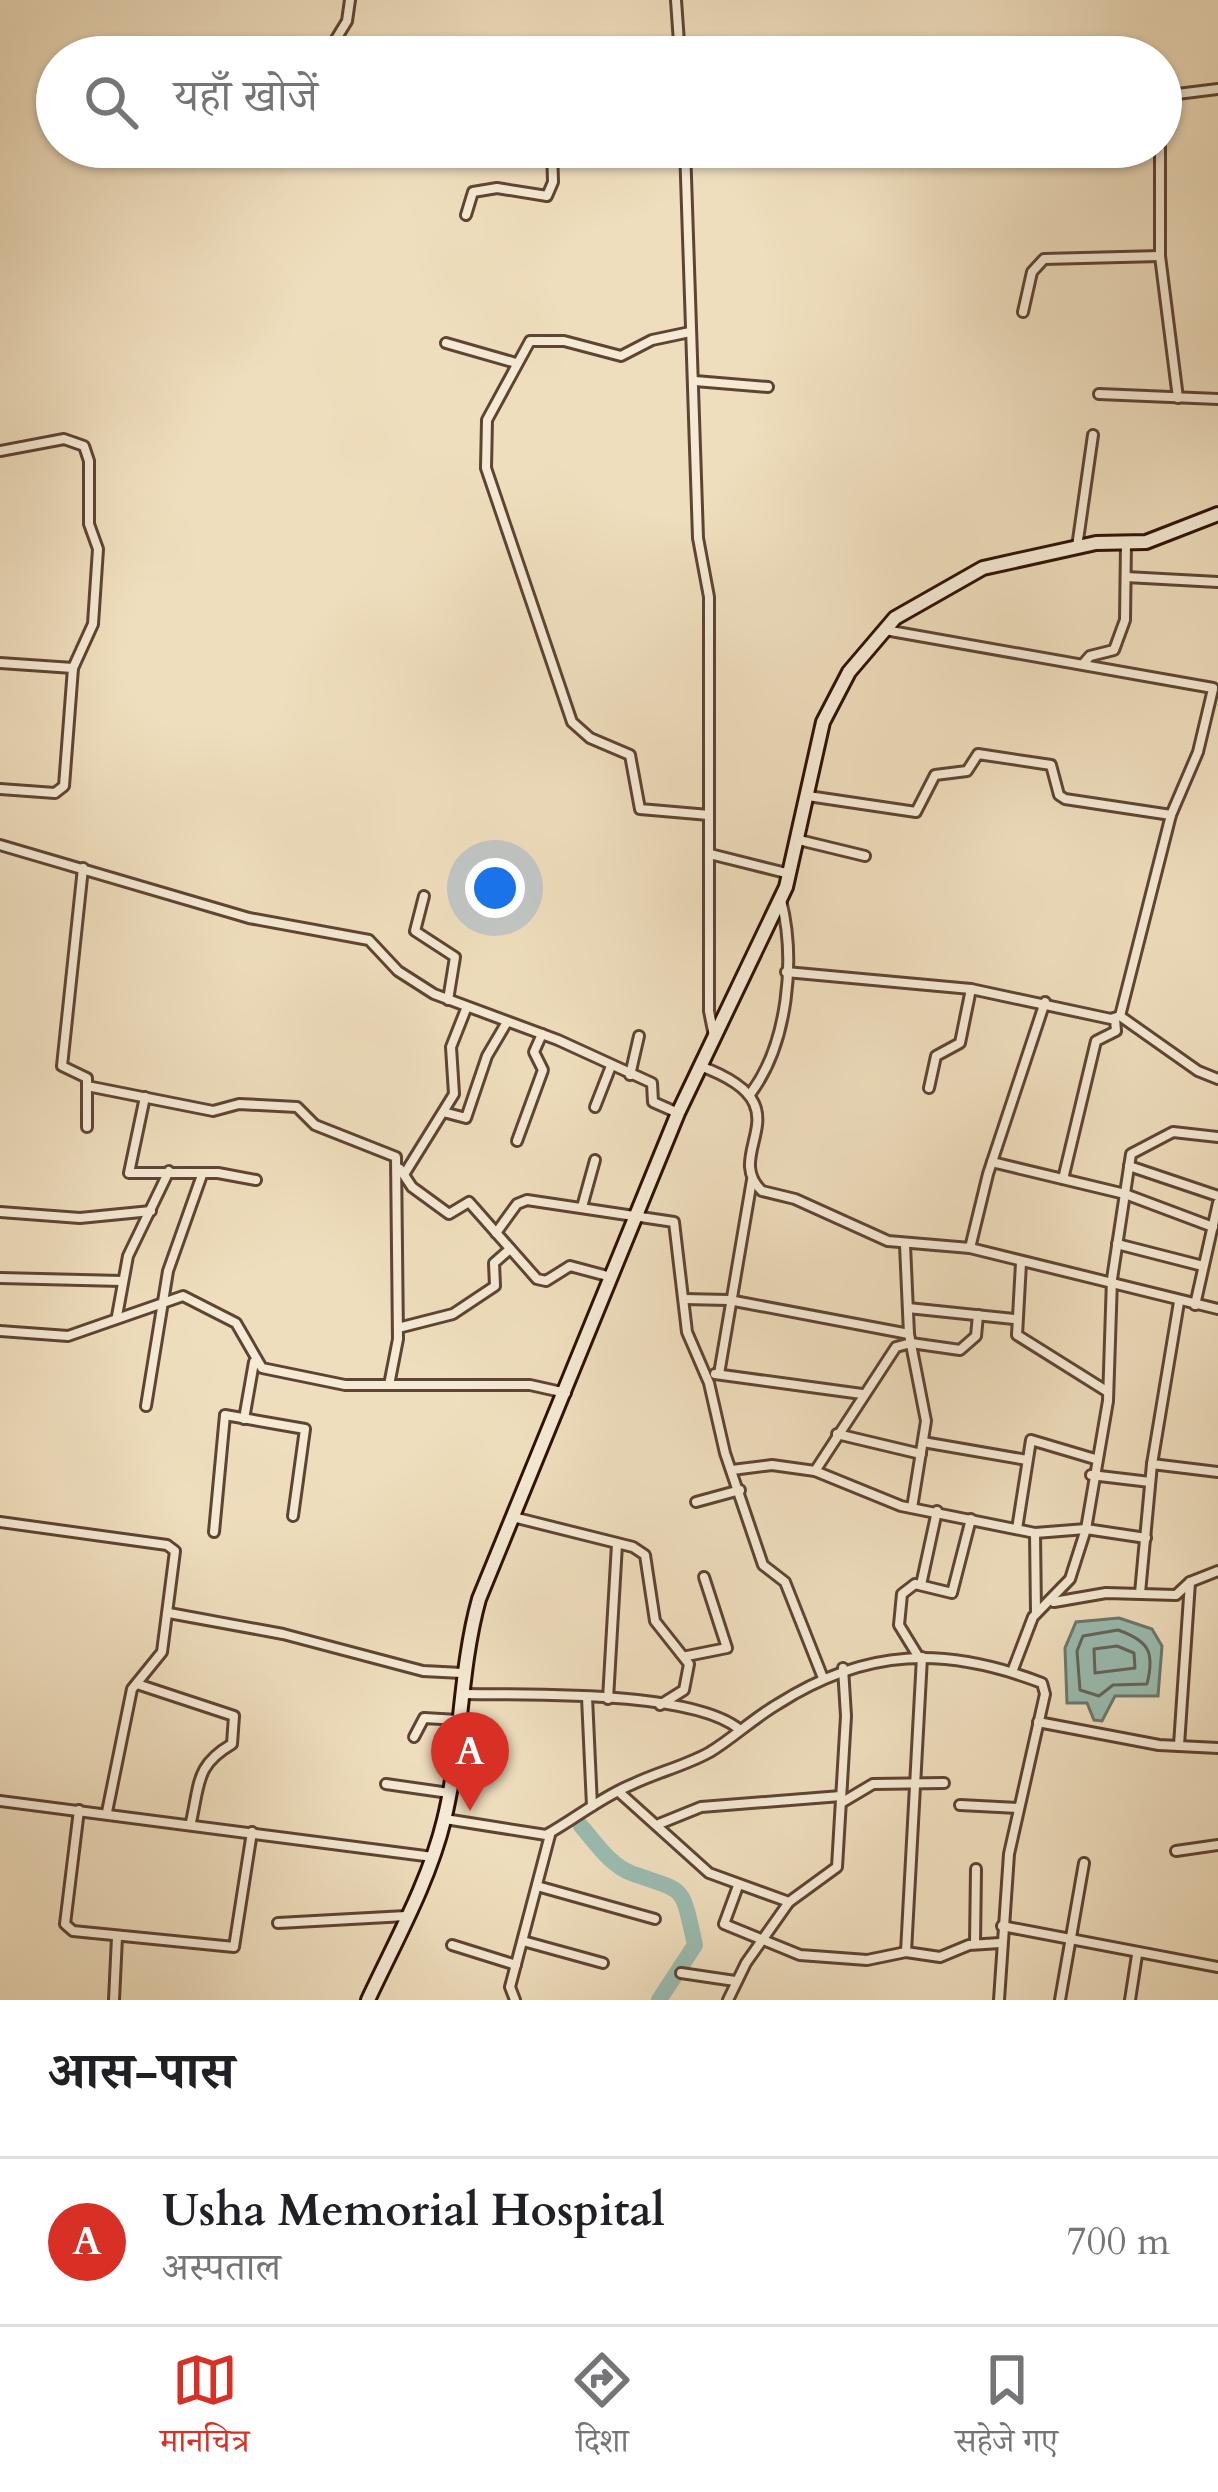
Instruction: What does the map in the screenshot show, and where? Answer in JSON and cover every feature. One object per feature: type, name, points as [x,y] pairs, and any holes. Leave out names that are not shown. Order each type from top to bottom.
[{"type":"street","points":[[340,36],[350,0]]},
{"type":"street","points":[[676,0],[679,36]]},
{"type":"street","points":[[1182,92],[1218,89]]},
{"type":"street","points":[[466,215],[472,192],[497,188],[547,196],[553,168]]},
{"type":"street","points":[[686,168],[698,538],[709,597],[709,1011],[714,1036]]},
{"type":"street","points":[[1160,168],[1160,256],[1178,398]]},
{"type":"street","points":[[1023,312],[1032,272],[1044,259],[1160,256]]},
{"type":"street","points":[[691,332],[664,336],[621,356],[535,338],[516,363],[487,421],[486,468],[490,493],[547,638],[568,713],[590,738],[630,755],[636,806],[710,815]]},
{"type":"street","points":[[446,343],[516,363]]},
{"type":"street","points":[[695,381],[768,387]]},
{"type":"street","points":[[1099,394],[1218,399]]},
{"type":"street","points":[[1076,547],[1078,509],[1094,435]]},
{"type":"street","points":[[0,451],[64,439],[88,452],[89,524],[98,549],[93,625],[73,668],[62,789],[0,789]]},
{"type":"street","points":[[372,1999],[445,1819],[462,1673],[479,1599],[677,1113],[791,874],[834,695],[883,630],[983,568],[1076,547],[1166,538],[1218,514]]},
{"type":"street","points":[[1083,664],[1117,646],[1126,620],[1126,543]]},
{"type":"street","points":[[1126,578],[1218,582]]},
{"type":"street","points":[[883,630],[1216,689],[1198,752],[1171,815],[1118,1028],[1096,1041],[1063,1179]]},
{"type":"street","points":[[0,662],[73,668]]},
{"type":"street","points":[[808,796],[916,812],[935,775],[967,771],[979,754],[1052,765],[1059,795],[1065,799],[1171,815]]},
{"type":"street","points":[[799,840],[865,856]]},
{"type":"street","points":[[0,845],[249,918],[369,940],[398,971],[466,1010],[542,1034],[654,1084],[652,1102],[677,1113]]},
{"type":"street","points":[[710,854],[791,874]]},
{"type":"street","points":[[83,868],[62,1066],[86,1076],[87,1127]]},
{"type":"street","points":[[424,896],[415,932],[455,957],[448,1000]]},
{"type":"street","points":[[751,1093],[768,1065],[785,1000],[781,898]]},
{"type":"street","points":[[786,972],[970,989],[1118,1017],[1159,1038],[1198,1071],[1218,1078]]},
{"type":"street","points":[[929,1088],[936,1056],[955,1049],[962,1037],[970,989]]},
{"type":"street","points":[[970,1248],[992,1162],[1045,1002]]},
{"type":"street","points":[[389,1385],[398,1328],[402,1171],[447,1113],[455,1086],[451,1047],[466,1010]]},
{"type":"street","points":[[447,1113],[461,1119],[468,1115],[487,1056],[507,1022]]},
{"type":"street","points":[[517,1141],[543,1070],[534,1052],[542,1034]]},
{"type":"street","points":[[630,1075],[639,1036]]},
{"type":"street","points":[[595,1107],[611,1066]]},
{"type":"street","points":[[700,1066],[734,1078],[751,1093],[756,1119],[753,1179],[718,1374]]},
{"type":"street","points":[[87,1086],[213,1111],[239,1104],[297,1107],[315,1125],[392,1154],[412,1187],[449,1214],[469,1202],[542,1281],[570,1266],[611,1277]]},
{"type":"street","points":[[145,1097],[127,1171],[170,1170],[256,1180]]},
{"type":"street","points":[[1036,1613],[1070,1579],[1086,1529],[1091,1475],[1108,1392],[1112,1279],[1134,1149],[1173,1132],[1218,1137]]},
{"type":"street","points":[[582,1207],[595,1160]]},
{"type":"street","points":[[992,1162],[1125,1194],[1213,1227]]},
{"type":"street","points":[[1129,1166],[1218,1200],[1195,1305]]},
{"type":"street","points":[[117,1316],[128,1256],[170,1170]]},
{"type":"street","points":[[146,1406],[174,1243],[202,1175]]},
{"type":"street","points":[[753,1179],[762,1191],[795,1198],[858,1230],[905,1245],[970,1248],[1021,1263],[1112,1279],[1179,1302],[1218,1309]]},
{"type":"street","points":[[496,1233],[523,1202],[674,1222],[687,1332],[706,1374],[764,1565],[785,1582],[823,1678]]},
{"type":"street","points":[[0,1212],[80,1218],[152,1211]]},
{"type":"street","points":[[1118,1244],[1204,1267]]},
{"type":"street","points":[[905,1245],[909,1339],[923,1400],[923,1442],[912,1508]]},
{"type":"street","points":[[398,1328],[460,1311],[495,1286],[494,1263],[510,1250]]},
{"type":"street","points":[[1021,1263],[1014,1319],[1024,1343],[1108,1392]]},
{"type":"street","points":[[0,1278],[122,1280]]},
{"type":"street","points":[[0,1331],[68,1336],[167,1298],[189,1297],[236,1323],[262,1368],[332,1384],[530,1385],[566,1393]]},
{"type":"street","points":[[684,1299],[729,1300],[960,1351],[976,1336],[978,1316]]},
{"type":"street","points":[[1140,1593],[1152,1464],[1179,1302]]},
{"type":"street","points":[[908,1308],[1014,1319]]},
{"type":"street","points":[[814,1471],[896,1346],[909,1339]]},
{"type":"street","points":[[244,1419],[255,1361]]},
{"type":"street","points":[[706,1374],[862,1394]]},
{"type":"street","points":[[214,1532],[220,1422],[225,1415],[305,1429],[293,1516]]},
{"type":"street","points":[[837,1434],[921,1454]]},
{"type":"street","points":[[1017,1529],[1030,1440],[1038,1438],[1095,1459]]},
{"type":"street","points":[[923,1442],[1027,1460]]},
{"type":"street","points":[[1152,1464],[1218,1472]]},
{"type":"street","points":[[733,1470],[772,1465],[814,1471],[912,1508],[1035,1533],[1086,1529],[1146,1538]]},
{"type":"street","points":[[1091,1475],[1150,1482]]},
{"type":"street","points":[[695,1502],[741,1490]]},
{"type":"street","points":[[921,1585],[937,1511]]},
{"type":"street","points":[[513,1516],[645,1555],[656,1621],[687,1656],[689,1674],[684,1690],[659,1706]]},
{"type":"street","points":[[906,1952],[921,1657],[897,1617],[906,1586],[952,1593],[970,1519]]},
{"type":"street","points":[[0,1522],[172,1547],[176,1556],[160,1658],[136,1683],[107,1813]]},
{"type":"street","points":[[1012,1672],[1036,1613],[1035,1533]]},
{"type":"street","points":[[608,1699],[617,1544]]},
{"type":"street","points":[[1052,1602],[1140,1593],[1177,1595],[1190,1582],[1218,1570]]},
{"type":"street","points":[[687,1656],[727,1648],[704,1576]]},
{"type":"street","points":[[1179,1744],[1190,1582]]},
{"type":"street","points":[[169,1613],[283,1634],[423,1671],[462,1673]]},
{"type":"street","points":[[445,1819],[550,1833],[619,1792],[704,1755],[776,1704],[843,1668],[921,1657],[1012,1672],[1045,1688],[1018,1808],[1001,1926],[999,2000]]},
{"type":"street","points":[[728,2000],[735,1981],[789,1902],[837,1867],[846,1716],[843,1668]]},
{"type":"street","points":[[136,1683],[234,1717],[230,1748],[213,1753],[203,1767],[191,1822]]},
{"type":"street","points":[[460,1694],[608,1699],[716,1715],[739,1730]]},
{"type":"street","points":[[587,1697],[592,1806]]},
{"type":"street","points":[[414,1737],[424,1718],[458,1720]]},
{"type":"street","points":[[1039,1722],[1218,1748]]},
{"type":"street","points":[[386,1784],[449,1793]]},
{"type":"street","points":[[658,1822],[701,1807],[841,1800],[873,1784],[944,1784]]},
{"type":"street","points":[[619,1792],[658,1822],[701,1867],[738,1886],[789,1902]]},
{"type":"street","points":[[0,1801],[191,1822],[433,1857]]},
{"type":"street","points":[[960,1805],[1018,1808]]},
{"type":"street","points":[[79,1810],[65,1927],[118,1936],[234,1947],[252,1832]]},
{"type":"street","points":[[515,2000],[510,1992],[550,1833]]},
{"type":"street","points":[[1176,1851],[1218,1845]]},
{"type":"street","points":[[1060,2000],[1084,1863]]},
{"type":"street","points":[[975,1944],[976,1869]]},
{"type":"street","points":[[537,1886],[655,1919]]},
{"type":"street","points":[[738,1886],[724,1924],[800,1955],[867,1960],[906,1952],[940,1957],[975,1944],[1000,1943]]},
{"type":"street","points":[[278,1923],[406,1916]]},
{"type":"street","points":[[1001,1926],[1218,1967]]},
{"type":"street","points":[[114,2000],[118,1936]]},
{"type":"street","points":[[523,1941],[603,1963]]},
{"type":"street","points":[[452,1945],[516,1965]]},
{"type":"street","points":[[1130,2000],[1137,1954]]},
{"type":"street","points":[[682,1973],[735,1981]]},
{"type":"water","points":[[1119,1618],[1152,1629],[1162,1646],[1158,1696],[1115,1696],[1102,1721],[1094,1720],[1087,1703],[1067,1703],[1065,1648],[1076,1622]]},
{"type":"waterway","points":[[581,1826],[617,1865],[672,1888],[683,1900],[695,1945],[659,2000]]},
{"type":"place","name":"Usha Memorial Hospital","points":[[470,1811]]}]
